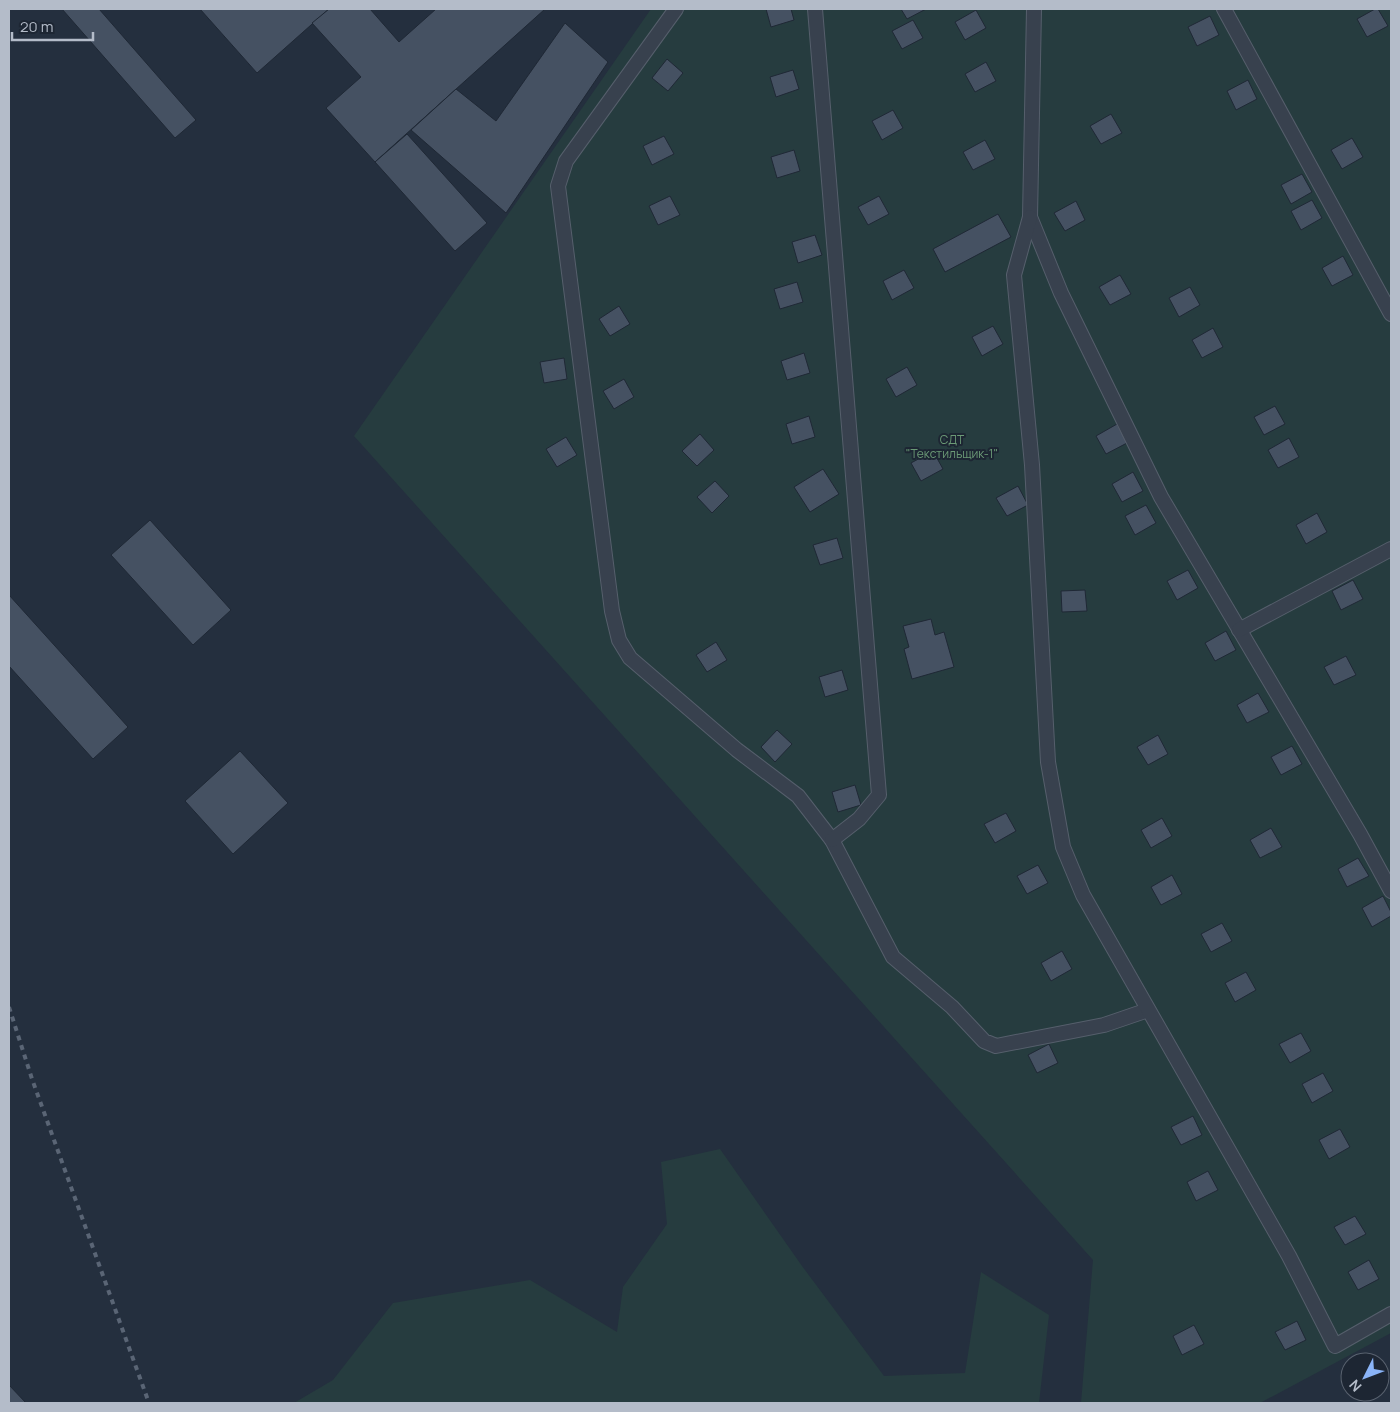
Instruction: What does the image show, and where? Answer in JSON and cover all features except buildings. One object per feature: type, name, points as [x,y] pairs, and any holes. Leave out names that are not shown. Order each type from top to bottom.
[{"type":"lane","points":[[676,9],[566,161],[558,186],[612,611],[619,640],[630,658],[737,750],[798,796],[832,840],[893,957],[952,1007],[984,1041],[996,1046],[1104,1025],[1148,1010]]},
{"type":"lane","points":[[815,9],[879,795],[859,819],[832,840]]},
{"type":"lane","points":[[1034,9],[1030,217],[1014,275],[1032,465],[1048,762],[1063,847],[1083,895],[1288,1256],[1335,1346],[1391,1314]]},
{"type":"lane","points":[[1224,9],[1391,314]]},
{"type":"lane","points":[[1030,217],[1061,293],[1161,497],[1360,834],[1391,891]]},
{"type":"lane","points":[[1239,630],[1391,549]]},
{"type":"green space","name":"СДТ \"Текстильщик-1\"","points":[[651,9],[1391,9],[1391,1333],[1355,1352],[1340,1352],[1340,1360],[1260,1403],[1081,1403],[1093,1260],[354,436]]},
{"type":"green space","points":[[720,1149],[802,1266],[884,1376],[965,1373],[981,1272],[1049,1315],[1039,1403],[294,1403],[333,1380],[393,1303],[530,1280],[617,1332],[623,1287],[667,1224],[661,1162]]},
{"type":"railway","points":[[9,1007],[32,1079],[149,1403]]}]
